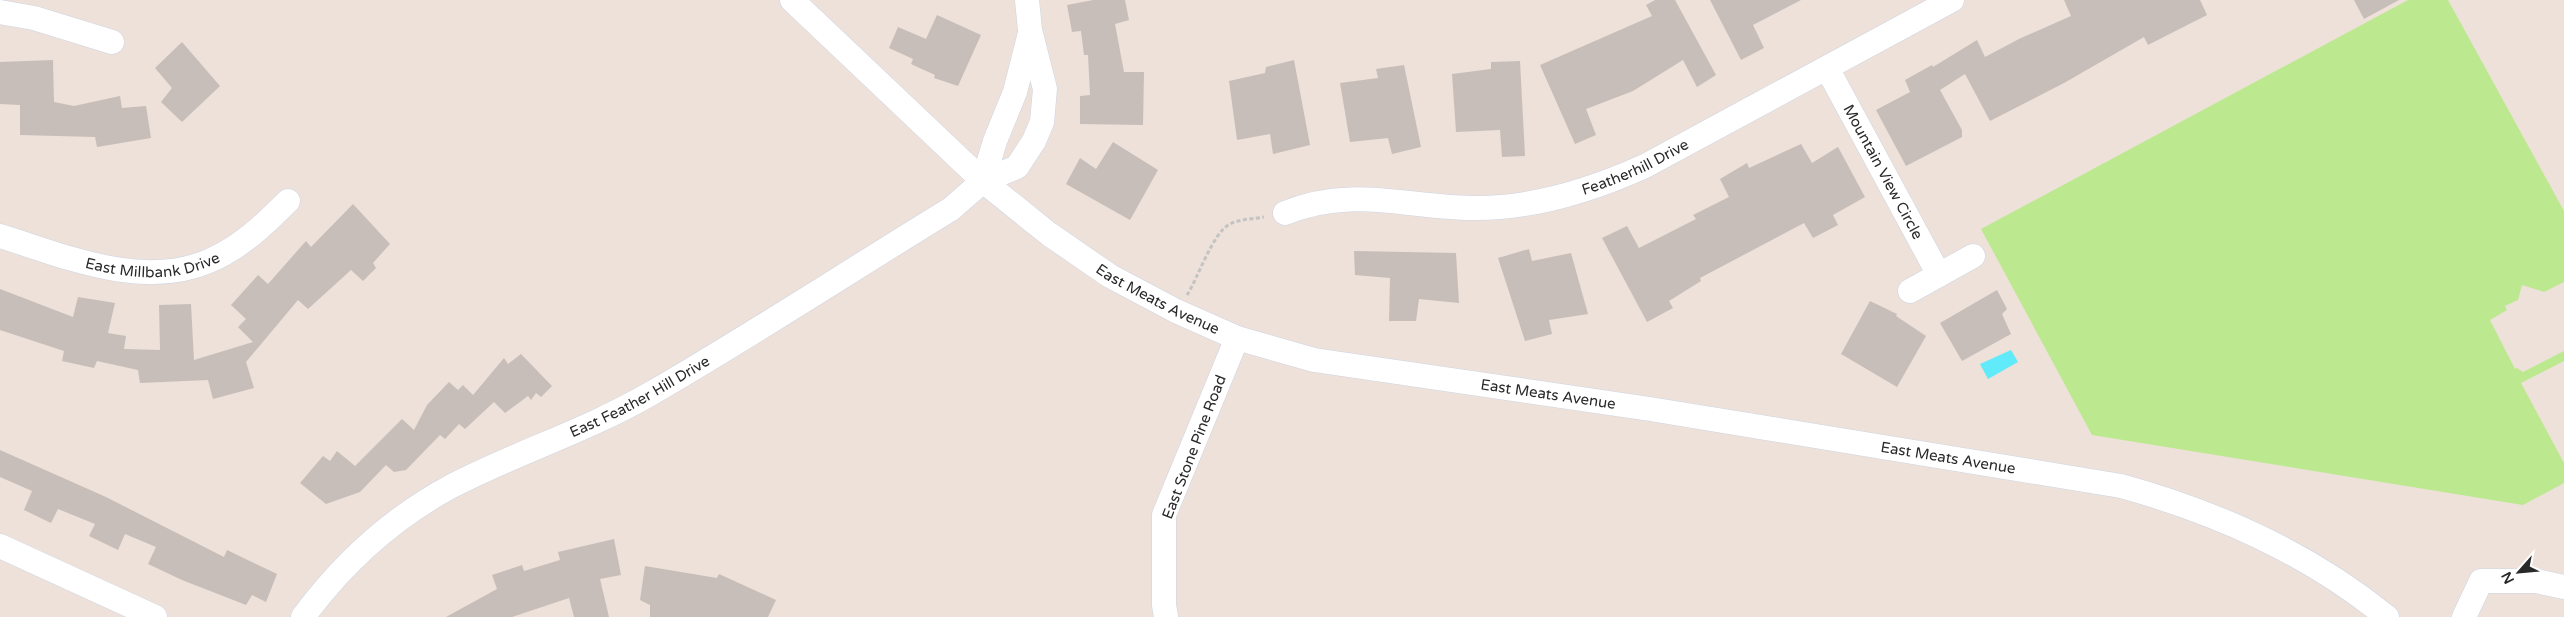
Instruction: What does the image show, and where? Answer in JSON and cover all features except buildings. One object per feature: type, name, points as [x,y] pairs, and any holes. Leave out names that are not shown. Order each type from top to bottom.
[{"type":"street","name":"East Meats Avenue","points":[[792,0],[983,181],[1049,234],[1091,264],[1176,311],[1237,338],[1314,360],[1660,410],[2121,486],[2178,501],[2231,523],[2278,546],[2334,576],[2387,617]]},
{"type":"street","points":[[983,181],[1017,167],[1034,141],[1042,122],[1045,89],[1030,30],[1027,0]]},
{"type":"street","name":"Featherhill Drive","points":[[1285,214],[1313,202],[1340,198],[1475,208],[1538,201],[1572,194],[1601,185],[1645,166],[1952,0]]},
{"type":"street","points":[[0,12],[34,18],[112,42]]},
{"type":"street","points":[[983,181],[995,141],[1015,92],[1030,30]]},
{"type":"street","name":"Mountain View Circle","points":[[1827,68],[1939,275]]},
{"type":"street","name":"East Feather Hill Drive","points":[[303,617],[338,572],[368,544],[420,505],[470,478],[568,435],[650,394],[951,209],[983,181]]},
{"type":"street","name":"East Millbank Drive","points":[[0,236],[108,268],[143,271],[178,269],[200,264],[234,248],[261,228],[288,201]]},
{"type":"street","points":[[1910,290],[1973,256]]},
{"type":"street","name":"East Stone Pine Road","points":[[1166,617],[1164,605],[1164,515],[1237,338]]},
{"type":"street","points":[[0,546],[155,617]]},
{"type":"street","points":[[2464,617],[2481,581],[2536,581],[2564,587]]},
{"type":"path","points":[[1176,311],[1189,292],[1215,242],[1226,226],[1236,222],[1285,214]]},
{"type":"green space","points":[[2408,0],[2448,0],[2564,211],[2564,282],[2544,292],[2522,285],[2518,300],[2505,306],[2507,310],[2490,320],[2515,369],[2517,368],[2523,372],[2564,351],[2564,361],[2521,383],[2564,463],[2564,483],[2523,505],[2092,435],[1981,229]]},
{"type":"water","points":[[2011,350],[2018,362],[1988,379],[1980,364]]}]
